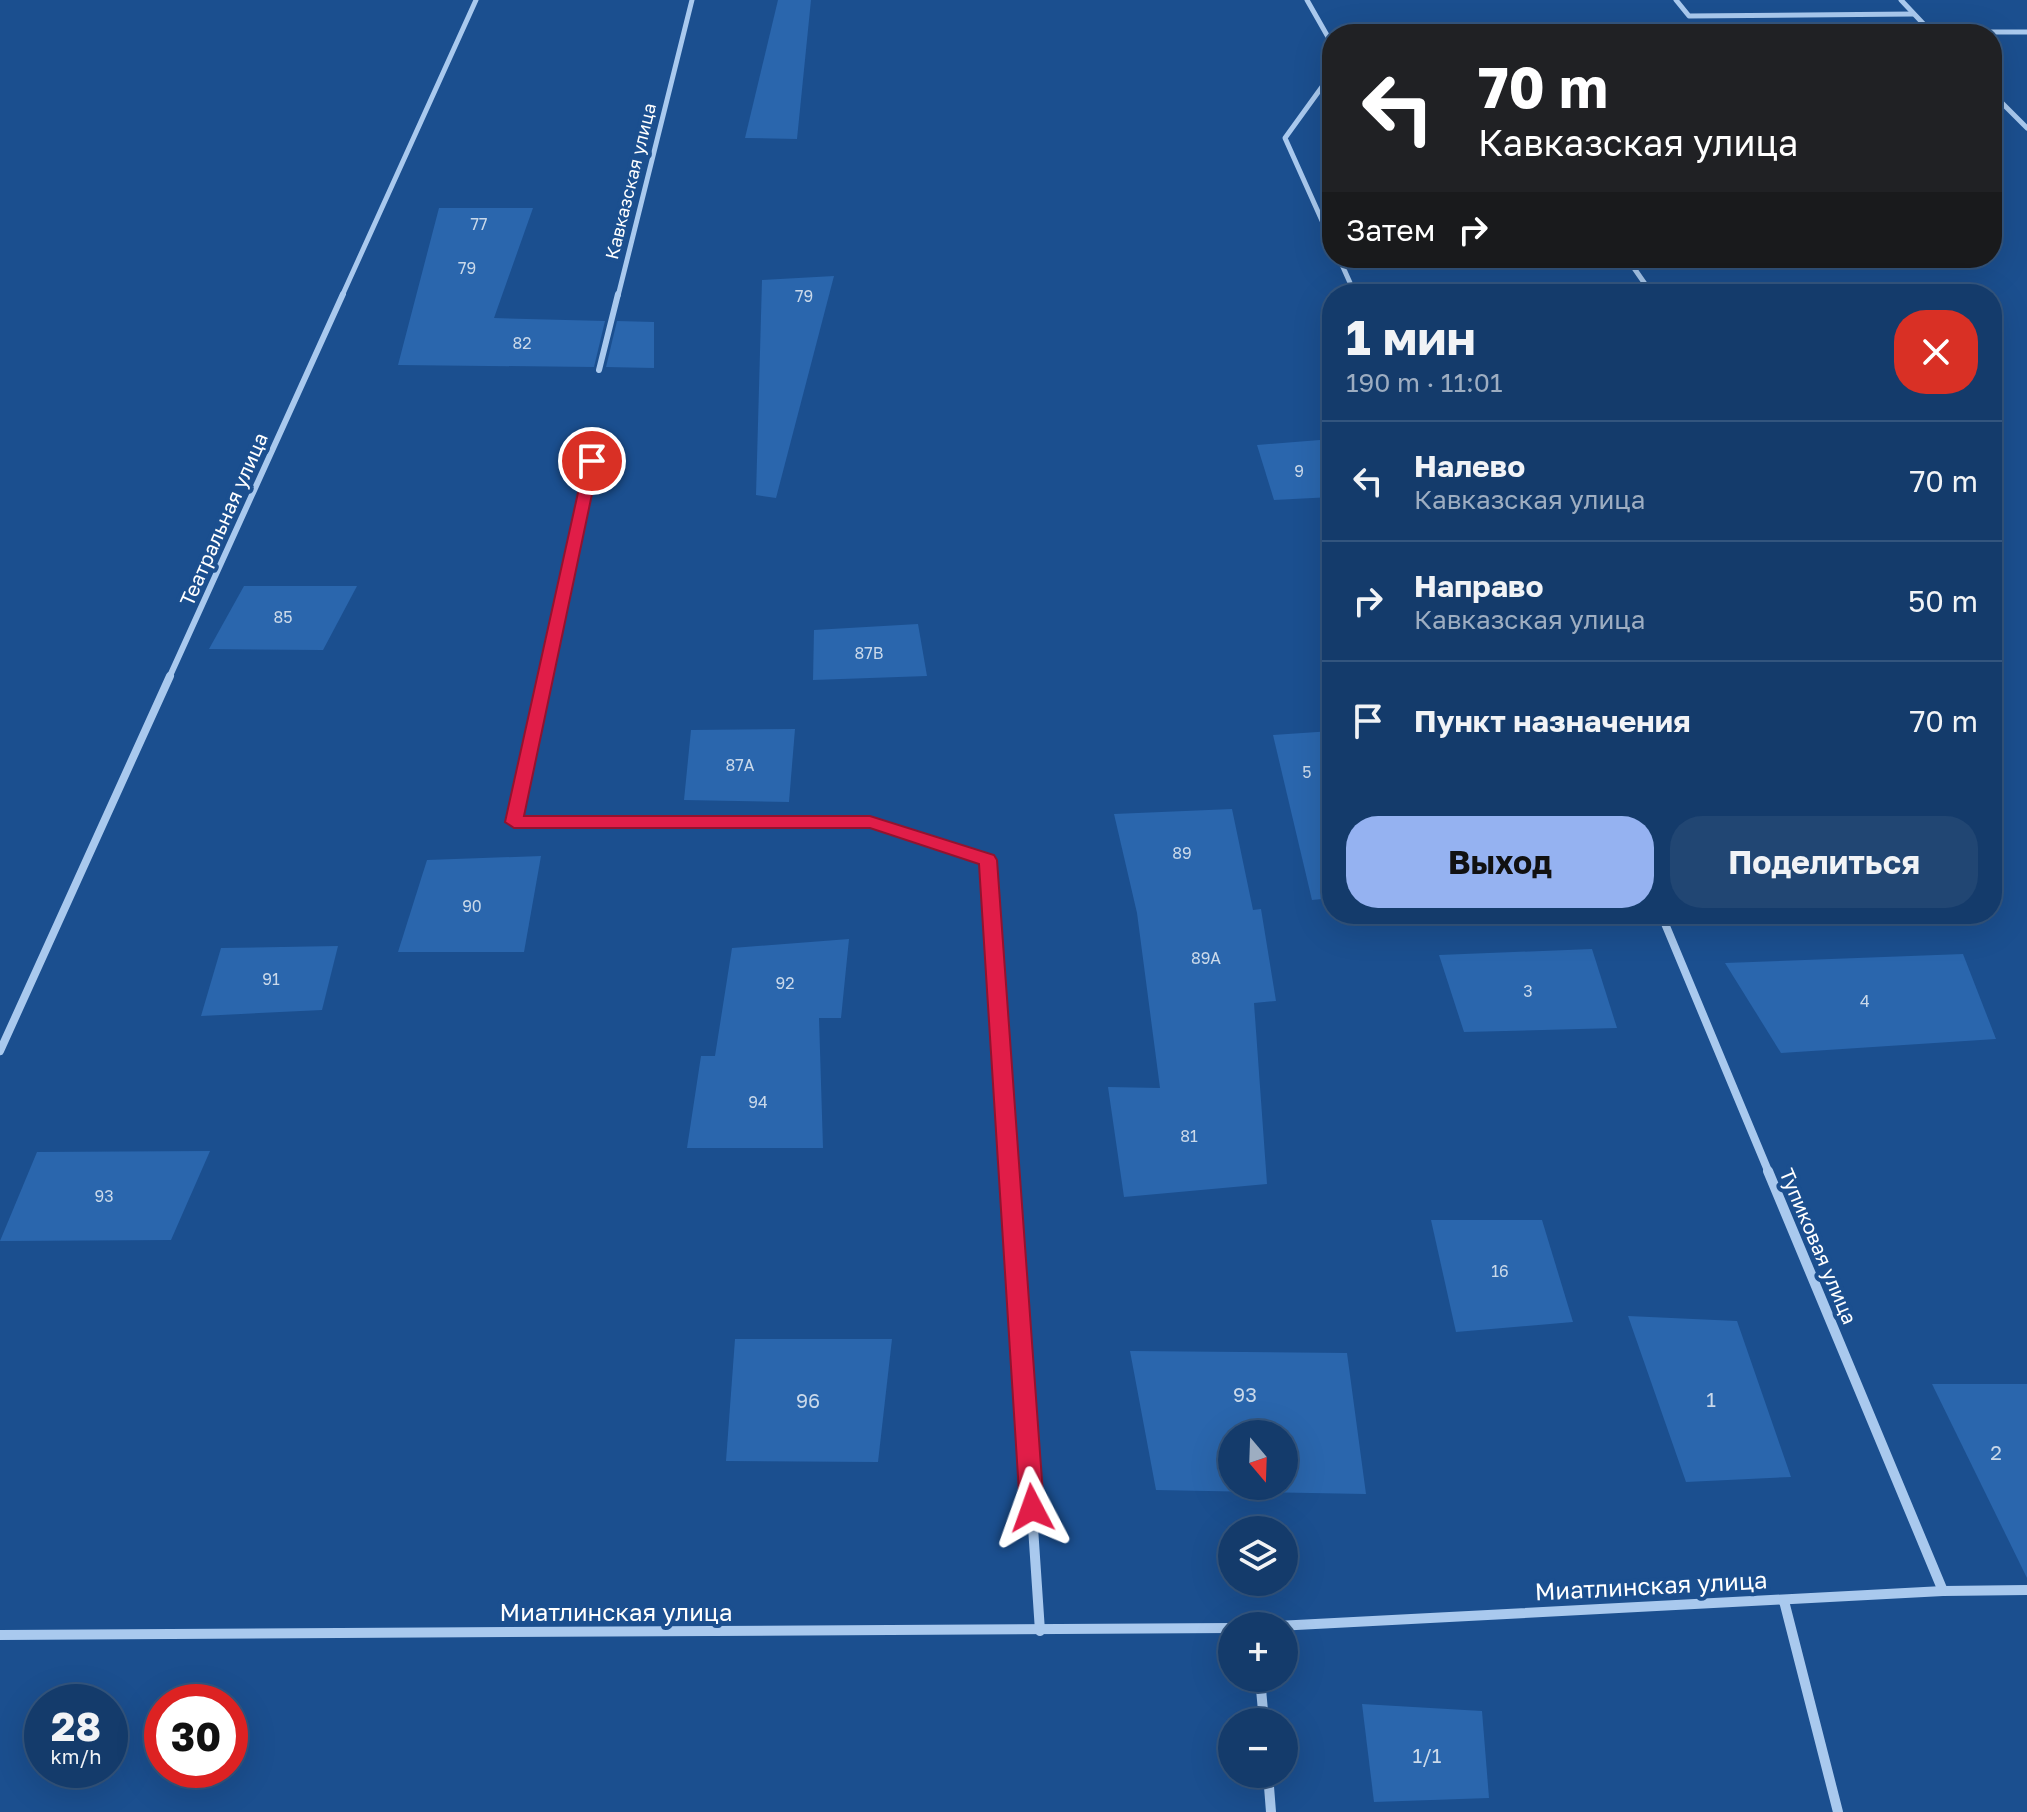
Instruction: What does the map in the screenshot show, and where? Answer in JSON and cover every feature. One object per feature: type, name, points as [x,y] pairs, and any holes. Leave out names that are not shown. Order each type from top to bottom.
[{"type":"street","name":"Театральная улица","points":[[0,1051],[476,0]]},
{"type":"street","name":"Кавказская улица","points":[[599,370],[692,0]]},
{"type":"street","points":[[1307,0],[1322,26]]},
{"type":"street","points":[[1676,0],[1689,16],[1913,14]]},
{"type":"street","points":[[1901,0],[1923,24]]},
{"type":"street","points":[[2002,32],[2027,32]]},
{"type":"street","points":[[1322,87],[1285,138],[1322,221]]},
{"type":"street","points":[[2002,103],[2027,128]]},
{"type":"street","points":[[592,461],[514,822],[870,822],[988,860],[1040,1631]]},
{"type":"street","name":"Тупиковая улица","points":[[1665,924],[1943,1591]]},
{"type":"street","name":"Миатлинская улица","points":[[1298,1625],[1943,1591],[2027,1590]]},
{"type":"street","points":[[1784,1601],[1838,1812]]},
{"type":"street","name":"Миатлинская улица","points":[[0,1635],[1218,1628]]},
{"type":"street","points":[[1269,1788],[1271,1812]]},
{"type":"building","points":[[778,0],[811,0],[797,139],[745,138]]},
{"type":"building","points":[[439,208],[533,208],[494,318],[605,321],[594,367],[398,365]]},
{"type":"building","points":[[834,276],[776,498],[756,495],[762,280]]},
{"type":"building","points":[[617,321],[654,322],[654,368],[606,367]]},
{"type":"building","points":[[1322,440],[1322,498],[1274,500],[1257,445]]},
{"type":"building","points":[[244,586],[357,586],[323,650],[209,649]]},
{"type":"building","points":[[918,624],[927,676],[813,680],[814,630]]},
{"type":"building","points":[[795,729],[789,802],[684,800],[691,730]]},
{"type":"building","points":[[1322,732],[1322,899],[1312,900],[1273,735]]},
{"type":"building","points":[[1232,809],[1253,910],[1261,909],[1276,1001],[1254,1003],[1267,1184],[1124,1197],[1108,1087],[1160,1088],[1137,913],[1114,814]]},
{"type":"building","points":[[541,856],[524,952],[398,952],[427,860]]},
{"type":"building","points":[[849,939],[841,1018],[819,1018],[823,1148],[687,1148],[701,1056],[715,1056],[732,948]]},
{"type":"building","points":[[338,946],[322,1010],[201,1016],[221,948]]},
{"type":"building","points":[[1592,949],[1617,1028],[1464,1032],[1439,955]]},
{"type":"building","points":[[1963,954],[1996,1039],[1781,1053],[1725,963]]},
{"type":"building","points":[[210,1151],[171,1240],[0,1241],[37,1152]]},
{"type":"building","points":[[1431,1220],[1542,1220],[1573,1322],[1456,1332]]},
{"type":"building","points":[[1628,1316],[1737,1321],[1791,1477],[1686,1482]]},
{"type":"building","points":[[735,1339],[892,1339],[878,1462],[726,1461]]},
{"type":"building","points":[[1130,1351],[1347,1353],[1366,1494],[1298,1493],[1298,1420],[1218,1420],[1218,1491],[1156,1490]]},
{"type":"building","points":[[1932,1384],[2027,1384],[2027,1578]]},
{"type":"building","points":[[1362,1704],[1482,1711],[1489,1798],[1374,1802]]},
{"type":"route","points":[[592,461],[514,822],[870,822],[988,860],[1032,1508]]}]
